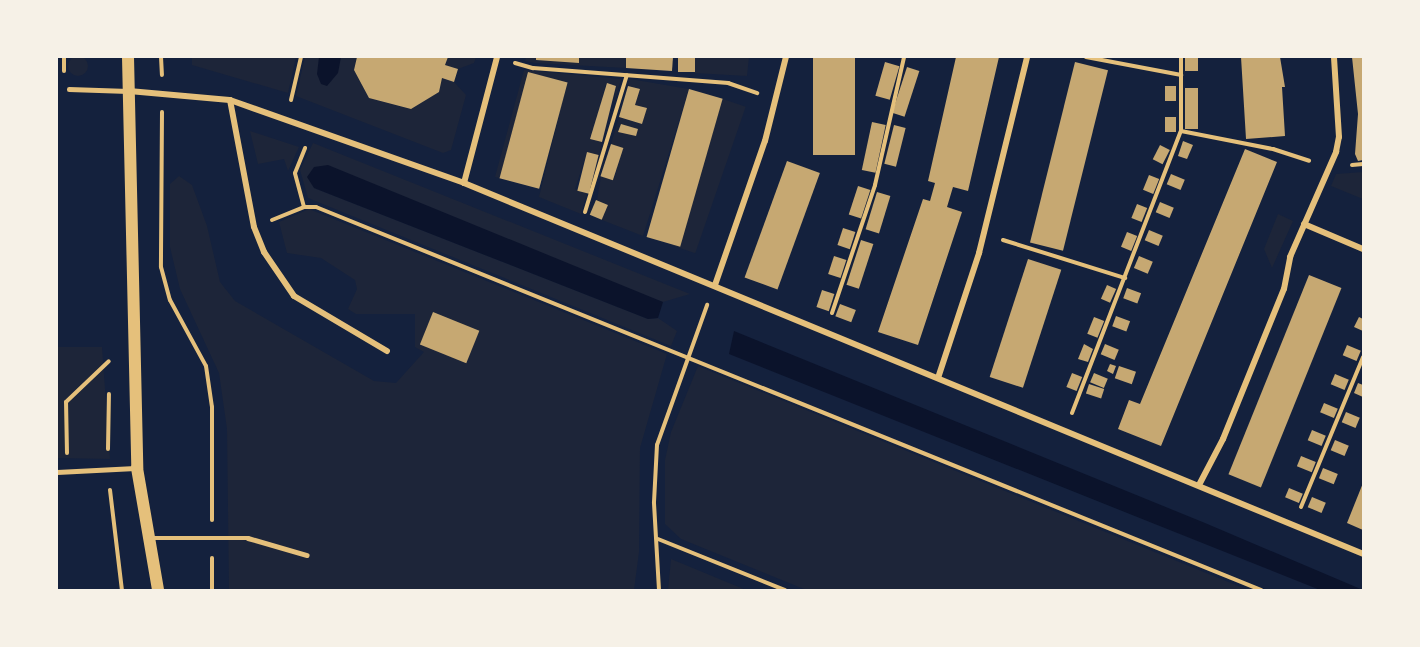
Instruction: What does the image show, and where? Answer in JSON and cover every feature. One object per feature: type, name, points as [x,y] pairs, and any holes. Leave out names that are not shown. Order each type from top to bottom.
[{"type":"main road","points":[[128,57],[137,468],[158,590]]},
{"type":"street","points":[[464,183],[497,57]]},
{"type":"street","points":[[715,285],[765,141],[786,57]]},
{"type":"street","points":[[938,378],[984,234],[1027,57]]},
{"type":"street","points":[[1199,485],[1223,439],[1284,289],[1290,257],[1330,166],[1339,137],[1334,57]]},
{"type":"street","points":[[128,91],[162,92],[230,100],[464,183],[1363,554]]},
{"type":"street","points":[[230,100],[254,226],[264,252],[294,296],[387,351]]},
{"type":"street","points":[[1304,224],[1363,249]]},
{"type":"lane","points":[[69,89],[128,91]]},
{"type":"lane","points":[[57,472],[137,468]]},
{"type":"lane","points":[[148,538],[248,538],[307,555]]},
{"type":"path","points":[[287,120],[301,57]]},
{"type":"path","points":[[497,57],[533,68],[728,83],[776,100]]},
{"type":"path","points":[[826,331],[875,185],[904,57]]},
{"type":"path","points":[[1086,57],[1181,75]]},
{"type":"path","points":[[1065,431],[1180,131],[1181,57]]},
{"type":"path","points":[[580,230],[627,75]]},
{"type":"path","points":[[162,92],[161,267],[170,300],[206,366],[212,407],[212,590]]},
{"type":"path","points":[[304,207],[295,173],[312,129]]},
{"type":"path","points":[[1180,131],[1273,149],[1330,166],[1363,164]]},
{"type":"path","points":[[254,226],[304,207],[316,207],[1261,590]]},
{"type":"path","points":[[984,234],[1125,279]]},
{"type":"path","points":[[659,590],[658,539],[654,502],[657,445],[715,285]]},
{"type":"path","points":[[1294,525],[1363,357]]},
{"type":"path","points":[[67,472],[66,402],[109,361]]},
{"type":"path","points":[[658,539],[785,590]]},
{"type":"shaded area","points":[[78,56],[85,59],[88,66],[85,73],[78,76],[71,73],[68,66],[71,59]]},
{"type":"shaded area","points":[[192,57],[296,57],[288,93],[192,65]]},
{"type":"shaded area","points":[[305,57],[357,57],[354,70],[369,98],[410,109],[439,92],[442,78],[454,82],[466,95],[451,150],[443,153],[296,96]]},
{"type":"shaded area","points":[[319,57],[341,57],[338,73],[327,86],[321,84],[317,74]]},
{"type":"shaded area","points":[[448,57],[476,57],[474,63],[458,69],[445,65]]},
{"type":"shaded area","points":[[526,57],[561,57],[561,62],[578,63],[579,57],[626,57],[626,68],[535,63],[525,61]]},
{"type":"shaded area","points":[[695,57],[749,57],[747,76],[694,73]]},
{"type":"shaded area","points":[[524,70],[621,79],[614,104],[616,86],[606,84],[590,138],[602,142],[599,155],[587,152],[575,189],[587,193],[581,214],[539,197],[567,83],[528,72],[500,178],[495,177]]},
{"type":"shaded area","points":[[630,79],[689,89],[643,236],[602,220],[608,205],[597,200],[601,176],[614,179],[623,149],[611,144],[619,117],[642,124],[646,108],[635,105],[640,90],[628,86]]},
{"type":"shaded area","points":[[723,99],[746,107],[695,253],[673,246]]},
{"type":"shaded area","points":[[250,131],[299,147],[288,171],[284,159],[258,164]]},
{"type":"shaded area","points":[[313,143],[690,294],[663,302],[314,188],[648,319],[658,318],[677,331],[671,346],[308,198],[300,170]]},
{"type":"shaded area","points":[[328,165],[663,302],[658,318],[648,319],[314,188],[307,177],[314,167]]},
{"type":"shaded area","points":[[1363,172],[1363,199],[1331,186],[1336,174]]},
{"type":"shaded area","points":[[179,176],[192,185],[207,226],[220,282],[235,301],[374,381],[396,383],[424,352],[415,347],[415,314],[356,314],[348,309],[357,289],[355,280],[321,258],[287,253],[279,222],[309,209],[667,354],[640,448],[639,552],[634,590],[229,590],[227,429],[219,373],[180,289],[170,247],[170,184]]},
{"type":"shaded area","points":[[1278,214],[1293,221],[1272,268],[1264,249]]},
{"type":"shaded area","points":[[734,331],[1363,590],[1320,590],[729,354]]},
{"type":"shaded area","points":[[57,347],[102,347],[110,459],[57,458]]},
{"type":"shaded area","points":[[698,366],[1248,590],[807,590],[681,539],[665,524],[665,460],[671,432]]},
{"type":"shaded area","points":[[671,559],[746,590],[668,590]]},
{"type":"building","points":[[357,57],[448,57],[445,65],[458,69],[454,82],[442,78],[439,92],[411,109],[369,98],[354,70]]},
{"type":"building","points":[[536,57],[579,57],[579,63],[536,60]]},
{"type":"building","points":[[626,57],[673,57],[672,71],[626,68]]},
{"type":"building","points":[[678,57],[695,57],[695,72],[678,72]]},
{"type":"building","points":[[813,57],[855,57],[855,155],[813,155]]},
{"type":"building","points":[[956,57],[999,57],[968,191],[953,187],[947,207],[962,212],[918,345],[878,332],[923,199],[930,201],[935,183],[928,181]]},
{"type":"building","points":[[1185,57],[1198,57],[1198,71],[1185,71]]},
{"type":"building","points":[[1241,57],[1280,57],[1285,87],[1282,87],[1285,136],[1246,139]]},
{"type":"building","points":[[1352,57],[1363,57],[1363,160],[1358,161],[1355,154],[1358,114]]},
{"type":"building","points":[[885,62],[899,66],[890,100],[875,96]]},
{"type":"building","points":[[1075,62],[1108,70],[1063,251],[1030,242]]},
{"type":"building","points":[[907,67],[919,71],[905,117],[892,113]]},
{"type":"building","points":[[528,72],[568,83],[539,189],[500,178]]},
{"type":"building","points":[[607,83],[616,86],[602,142],[590,139]]},
{"type":"building","points":[[628,86],[640,89],[635,105],[647,108],[642,124],[619,117]]},
{"type":"building","points":[[1165,86],[1176,86],[1176,101],[1165,101]]},
{"type":"building","points":[[1185,88],[1198,88],[1198,129],[1185,129]]},
{"type":"building","points":[[689,89],[723,99],[680,247],[647,237]]},
{"type":"building","points":[[1165,117],[1176,117],[1176,132],[1165,132]]},
{"type":"building","points":[[872,122],[886,125],[876,173],[862,170]]},
{"type":"building","points":[[621,124],[638,129],[636,136],[618,132]]},
{"type":"building","points":[[894,125],[906,128],[896,167],[884,164]]},
{"type":"building","points":[[1183,141],[1193,145],[1187,159],[1178,156]]},
{"type":"building","points":[[611,144],[623,148],[613,180],[600,176]]},
{"type":"building","points":[[1160,145],[1170,150],[1163,164],[1153,159]]},
{"type":"building","points":[[1245,149],[1277,162],[1161,446],[1118,429],[1129,400],[1140,404]]},
{"type":"building","points":[[587,152],[599,155],[589,194],[577,191]]},
{"type":"building","points":[[787,161],[820,173],[777,289],[745,278]]},
{"type":"building","points":[[1171,174],[1185,180],[1181,190],[1167,184]]},
{"type":"building","points":[[1149,175],[1159,179],[1153,194],[1143,190]]},
{"type":"building","points":[[858,186],[870,190],[861,219],[849,215]]},
{"type":"building","points":[[877,192],[890,196],[879,233],[866,229]]},
{"type":"building","points":[[596,200],[608,205],[602,220],[590,215]]},
{"type":"building","points":[[1160,202],[1174,208],[1170,218],[1156,212]]},
{"type":"building","points":[[1137,204],[1147,208],[1142,222],[1131,218]]},
{"type":"building","points":[[843,228],[855,232],[850,249],[837,245]]},
{"type":"building","points":[[1149,230],[1163,236],[1159,246],[1145,240]]},
{"type":"building","points":[[1127,232],[1137,236],[1131,251],[1121,247]]},
{"type":"building","points":[[861,240],[873,244],[859,289],[846,285]]},
{"type":"building","points":[[834,256],[846,260],[840,278],[828,274]]},
{"type":"building","points":[[1139,256],[1153,262],[1148,274],[1134,268]]},
{"type":"building","points":[[1028,259],[1061,270],[1023,388],[990,377]]},
{"type":"building","points":[[1309,275],[1341,288],[1261,487],[1228,474]]},
{"type":"building","points":[[1107,285],[1116,289],[1110,303],[1101,299]]},
{"type":"building","points":[[1127,288],[1141,293],[1137,303],[1123,298]]},
{"type":"building","points":[[822,290],[834,294],[829,311],[816,307]]},
{"type":"building","points":[[840,304],[856,310],[851,322],[835,316]]},
{"type":"building","points":[[433,312],[479,331],[466,363],[420,344]]},
{"type":"building","points":[[1116,316],[1130,321],[1126,331],[1112,326]]},
{"type":"building","points":[[1094,317],[1104,321],[1097,338],[1087,334]]},
{"type":"building","points":[[1359,317],[1363,319],[1363,331],[1354,327]]},
{"type":"building","points":[[1084,344],[1093,349],[1088,362],[1078,359]]},
{"type":"building","points":[[1105,344],[1119,350],[1115,360],[1101,354]]},
{"type":"building","points":[[1347,345],[1361,351],[1357,361],[1343,355]]},
{"type":"building","points":[[1110,364],[1116,366],[1113,374],[1107,371]]},
{"type":"building","points":[[1119,366],[1136,372],[1132,384],[1115,378]]},
{"type":"building","points":[[1072,373],[1082,377],[1077,391],[1066,387]]},
{"type":"building","points":[[1094,373],[1108,379],[1104,388],[1090,382]]},
{"type":"building","points":[[1335,374],[1349,380],[1345,390],[1331,384]]},
{"type":"building","points":[[1358,383],[1363,385],[1363,397],[1354,393]]},
{"type":"building","points":[[1089,384],[1104,389],[1101,398],[1086,394]]},
{"type":"building","points":[[1324,403],[1338,409],[1334,418],[1320,412]]},
{"type":"building","points":[[1346,412],[1360,418],[1356,428],[1342,422]]},
{"type":"building","points":[[1312,430],[1326,436],[1322,446],[1308,440]]},
{"type":"building","points":[[1335,440],[1349,446],[1345,456],[1331,450]]},
{"type":"building","points":[[1301,456],[1316,462],[1312,472],[1297,466]]},
{"type":"building","points":[[1323,468],[1338,474],[1334,484],[1319,478]]},
{"type":"building","points":[[1363,483],[1363,530],[1347,523]]},
{"type":"building","points":[[1289,488],[1303,494],[1299,503],[1285,497]]},
{"type":"building","points":[[1312,497],[1326,503],[1322,513],[1308,507]]}]
